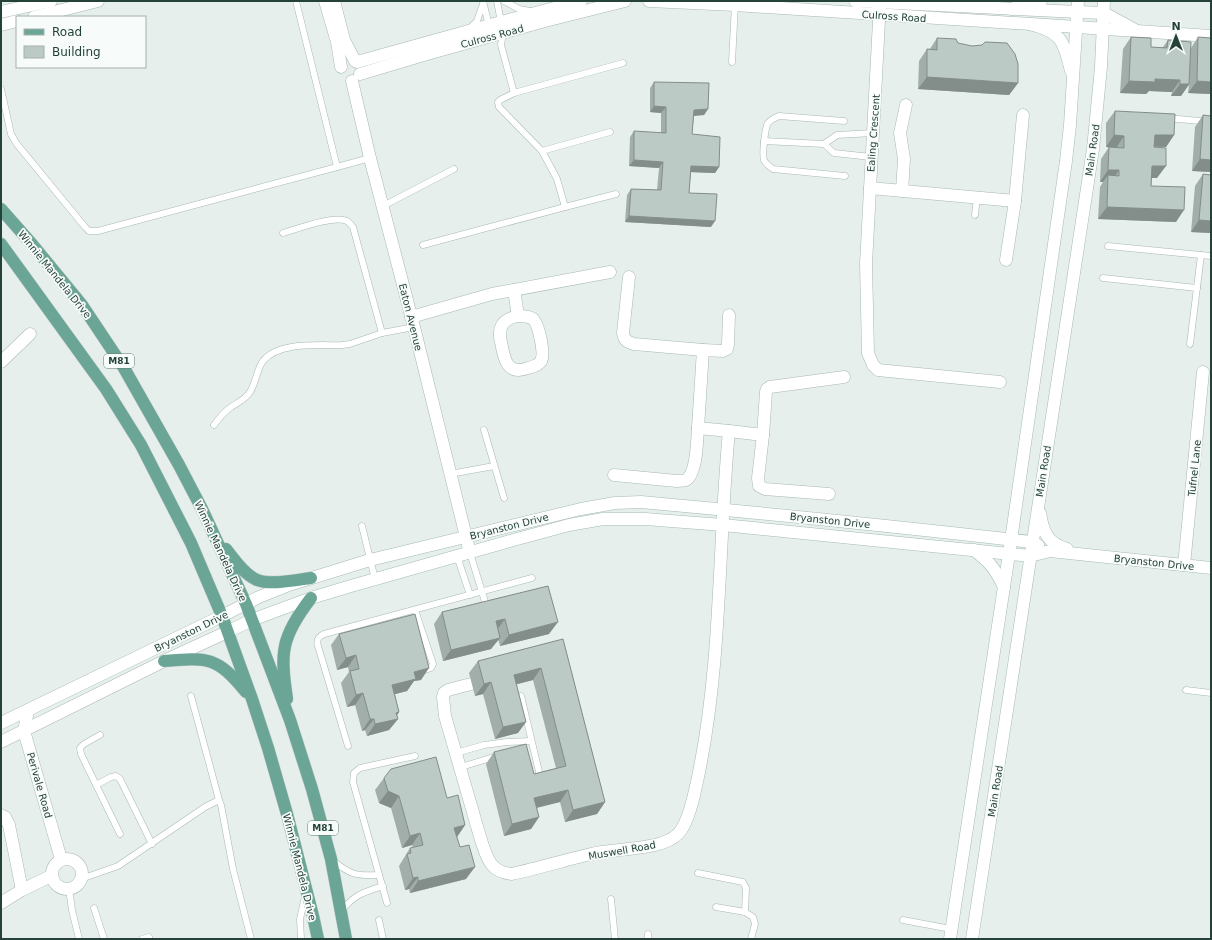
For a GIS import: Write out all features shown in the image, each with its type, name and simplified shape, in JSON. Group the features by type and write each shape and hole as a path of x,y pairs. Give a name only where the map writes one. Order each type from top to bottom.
{"main road":[{"name":"Winnie Mandela Drive","path":"1,209 82,305 120,362 179,465 212,531 246,604 290,720 310,782 331,859 346,939"},
{"name":"Winnie Mandela Drive","path":"1,244 106,388 141,445 181,522 222,616 252,699 287,814 318,939"},
{"path":"212,531 231,556 255,579 270,582 311,578"},
{"path":"290,720 283,670 284,644 286,636 292,625 311,598"},
{"path":"164,661 202,659 212,662 220,666 234,677 252,699"}],"street":[{"path":"1,12 51,1"},
{"path":"38,16 98,1"},
{"path":"325,1 337,42 341,76 344,79 356,70 347,61 341,67"},
{"name":"Eaton Avenue","path":"334,1 344,40 356,70 370,158 413,322 470,553"},
{"name":"Culross Road","path":"356,70 465,33 497,33 541,12 581,1"},
{"name":"Culross Road","path":"356,70 427,54 497,33 625,1"},
{"name":"Culross Road","path":"649,1 735,3 880,15 1211,36"},
{"name":"Culross Road","path":"855,1 1012,9 1078,6 1104,7 1138,31"},
{"path":"1012,9 1024,4 1041,1"},
{"name":"Ealing Crescent","path":"880,2 866,264 868,287 867,347 871,360 878,370 1000,382"},
{"path":"950,934 1009,554 1066,161 1078,6"},
{"name":"Main Road","path":"972,939 1093,150 1098,104 1104,7"},
{"path":"1,25 16,21"},
{"path":"1029,24 1046,28 1060,39 1066,52 1073,82"},
{"path":"902,191 904,159 900,133 906,105"},
{"path":"1006,260 1015,201 1023,115"},
{"path":"870,188 1015,201"},
{"path":"413,322 492,294 610,272"},
{"path":"629,277 623,333 626,341 634,344 722,351 727,349 730,315"},
{"path":"514,290 518,316"},
{"path":"518,316 530,317 534,320 538,328 543,352 541,362 538,364 522,370 514,371 510,369 507,363 500,334 502,325 505,321 509,318 518,316"},
{"path":"1,362 30,334"},
{"path":"614,475 677,481 686,480 690,476 693,469 698,428 703,350"},
{"name":"Tufnel Lane","path":"1184,565 1203,372"},
{"path":"829,494 765,489 759,486 758,478 766,392 769,388 775,385 844,377"},
{"path":"698,428 763,435"},
{"name":"Muswell Road","path":"471,684 444,692 443,697 445,716 486,854 493,867 501,872 512,874 593,854 665,842 679,833 688,814 695,791 703,755 712,690 729,431"},
{"name":"Bryanston Drive","path":"1,723 246,604 289,585 370,560 465,536 555,514 615,503 641,502 911,528 1032,542 1050,551 1211,568"},
{"path":"1038,504 1041,523 1047,538 1061,548 1085,555"},
{"name":"Bryanston Drive","path":"1,742 164,661 252,620 311,598 561,527 603,519 645,519 723,525 1030,556 1050,551"},
{"path":"974,550 988,561 1004,587"},
{"name":"Perivale Road","path":"28,711 24,731 61,859"},
{"path":"1,815 5,817 9,824 22,890"},
{"path":"66,858 76,861 81,869 81,879 75,886 69,889 60,888 56,885 51,876 53,866 61,859 66,858"},
{"path":"1,903 22,890 51,876"}],"lane":[{"path":"296,1 337,167"},
{"path":"497,1 497,33"},
{"path":"504,1 519,9 541,12"},
{"path":"483,2 497,33 514,93"},
{"path":"465,33 477,21 483,2"},
{"path":"732,62 735,3"},
{"path":"565,206 557,179 542,151 499,107 498,102 514,93 623,63"},
{"path":"1,88 11,134 16,143 89,230 98,231 370,158"},
{"path":"844,121 779,116 772,119 768,124 764,141 764,160 773,169 845,176"},
{"path":"1164,118 1211,122"},
{"path":"542,151 610,132"},
{"path":"764,141 824,144 837,136 873,132"},
{"path":"824,144 834,153 872,157"},
{"path":"383,206 454,169"},
{"path":"423,245 565,206 616,194"},
{"path":"975,215 976,197"},
{"path":"283,233 331,220 340,219 348,221 353,227 382,333"},
{"path":"1108,246 1211,256"},
{"path":"1190,344 1201,255"},
{"path":"1103,278 1197,288"},
{"path":"214,425 222,415 246,398 250,392 258,369 263,361 276,351 289,347 350,344 413,322"},
{"path":"484,430 504,498"},
{"path":"450,474 494,466"},
{"path":"362,526 375,579"},
{"path":"470,553 487,609"},
{"path":"457,556 470,595"},
{"path":"348,746 318,646 318,638 324,634 532,578"},
{"path":"415,610 433,664 431,668 421,671"},
{"path":"1186,690 1211,693"},
{"path":"191,696 219,800 222,805 233,869 251,939"},
{"path":"521,696 540,776"},
{"path":"100,735 84,744 80,748 81,754 120,834"},
{"path":"515,749 531,741"},
{"path":"456,753 484,745 531,741"},
{"path":"460,767 502,754"},
{"path":"387,903 353,782 354,773 360,768 415,756"},
{"path":"96,785 111,776 116,776 120,779 152,844"},
{"path":"81,879 113,869 195,814 219,800"},
{"path":"331,859 346,871 356,875 379,874"},
{"path":"698,873 744,882 746,888 745,912"},
{"path":"341,912 354,898 365,891 383,886"},
{"path":"69,889 79,939"},
{"path":"301,939 300,919 306,893"},
{"path":"611,899 616,939"},
{"path":"716,907 745,912 753,917 755,924 751,939"},
{"path":"94,908 104,939"},
{"path":"380,920 383,939"},
{"path":"903,920 950,934"},
{"path":"142,939 149,937"}],"building":[{"path":"1131,37 1151,38 1151,47 1167,48 1168,40 1191,42 1189,84 1180,84 1180,80 1155,79 1155,82 1129,81"},
{"path":"1198,37 1211,38 1211,82 1197,81"},
{"path":"937,38 956,39 958,43 972,46 982,45 985,42 1007,43 1015,54 1018,64 1018,83 927,77 927,49 937,50"},
{"path":"654,82 709,83 708,109 694,110 692,134 720,137 719,167 691,166 689,193 717,194 715,221 629,216 631,189 661,190 663,162 634,160 634,131 666,133 666,107 654,106"},
{"path":"1115,111 1175,114 1174,135 1155,135 1154,147 1166,148 1166,166 1152,166 1151,186 1185,187 1184,210 1107,207 1108,175 1119,176 1119,170 1108,170 1109,147 1124,148 1124,136 1114,135"},
{"path":"1203,115 1211,116 1211,160 1200,159"},
{"path":"1203,174 1211,175 1211,221 1199,220"},
{"path":"548,586 558,622 509,635 505,619 496,621 500,638 451,650 442,612"},
{"path":"415,614 429,668 414,672 416,679 392,685 399,712 396,713 398,719 375,724 374,719 370,719 363,693 356,695 350,671 359,669 356,655 346,658 339,634"},
{"path":"563,639 605,802 573,810 568,790 534,798 539,817 512,824 494,752 526,744 534,774 566,766 541,668 514,675 526,722 503,727 491,682 484,684 478,661"},
{"path":"436,757 447,798 458,795 465,825 454,828 460,847 469,845 475,867 418,881 418,877 413,878 407,854 411,853 410,848 423,845 420,833 410,836 399,796 388,791 384,778 391,769"}]}
